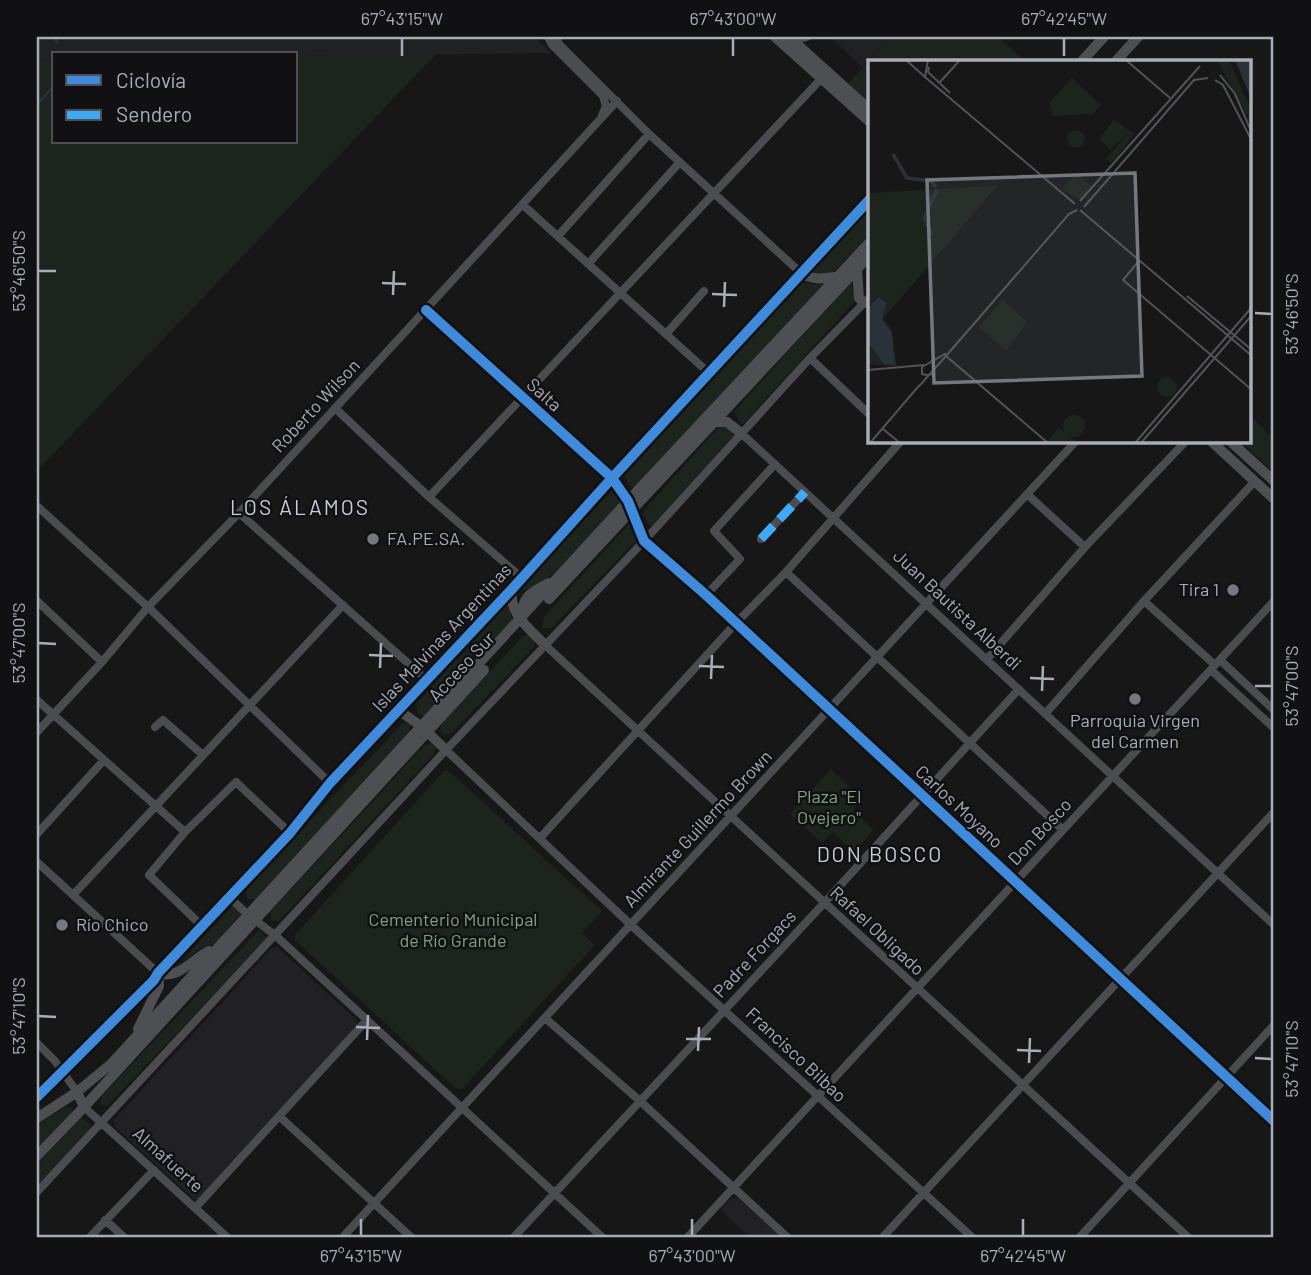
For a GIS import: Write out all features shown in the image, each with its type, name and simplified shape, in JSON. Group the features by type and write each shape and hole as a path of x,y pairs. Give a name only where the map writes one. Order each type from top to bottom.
{"main road":[{"path":"775,37 868,120"},
{"path":"799,37 812,58 868,108"},
{"path":"1083,60 1104,37"},
{"path":"1117,60 1138,37"},
{"name":"Acceso Sur","path":"37,1156 84,1107 250,917 868,244"},
{"name":"Acceso Sur","path":"524,621 558,578 713,422 868,257"},
{"path":"857,270 859,298 868,303"},
{"path":"801,273 817,279 835,277"},
{"path":"713,422 726,422 741,433"},
{"path":"1213,443 1274,499"},
{"path":"1232,443 1274,481"},
{"path":"513,588 511,603 545,645"},
{"path":"398,710 446,750"},
{"name":"Acceso Sur","path":"37,1118 77,1092 112,1063 218,947 250,917"},
{"path":"135,1038 159,986 158,973 165,975 178,972 202,954 218,947"},
{"path":"77,1092 84,1107"}],"street":[{"path":"548,37 552,45 603,96 606,106 598,123"},
{"path":"556,37 559,44 649,134 801,273"},
{"path":"429,497 523,400 821,79"},
{"name":"Roberto Wilson","path":"37,732 102,662 148,607 239,513 618,101"},
{"path":"558,236 649,134"},
{"path":"588,264 680,162"},
{"name":"Islas Malvinas Argentinas","path":"37,1097 154,980 289,833 330,783 868,201"},
{"path":"523,205 709,373"},
{"path":"666,334 704,291"},
{"path":"37,1192 446,750 644,541 810,358 868,303"},
{"name":"Salta","path":"426,310 612,478 629,506"},
{"path":"810,358 868,413"},
{"path":"335,408 429,497 522,578"},
{"name":"Juan Bautista Alberdi","path":"741,433 1274,925"},
{"path":"540,838 786,572 898,443"},
{"name":"Almirante Guillermo Brown","path":"342,1238 1074,443"},
{"path":"987,659 1085,547 1184,443"},
{"path":"706,595 740,559 714,531 775,464"},
{"path":"1046,713 1144,601 1255,481"},
{"path":"761,539 805,492"},
{"path":"1028,495 1085,547"},
{"path":"37,506 148,607 330,783"},
{"name":"Carlos Moyano","path":"629,506 644,541 706,595 1274,1121"},
{"path":"239,513 427,680"},
{"path":"786,572 1063,830"},
{"path":"37,601 102,662"},
{"path":"1144,601 1216,665 1274,710"},
{"name":"Don Bosco","path":"687,1238 1274,601"},
{"path":"73,895 343,605"},
{"name":"Rafael Obligado","path":"545,645 1189,1238"},
{"path":"1216,665 1274,728"},
{"name":"Padre Forgacs","path":"513,1238 825,902 1018,689"},
{"path":"37,700 185,832"},
{"path":"155,727 163,720 203,755"},
{"name":"Francisco Bilbao","path":"446,750 631,925 973,1238"},
{"path":"37,834 103,761"},
{"path":"202,926 149,874 185,832 236,782 289,833"},
{"path":"883,1238 1274,812"},
{"path":"37,862 158,973"},
{"path":"229,897 276,936 603,1238"},
{"path":"545,1018 640,1101 788,1238"},
{"path":"196,1207 366,1021"},
{"path":"1079,1238 1274,1025"},
{"path":"37,1043 63,1071 77,1092"},
{"name":"Almafuerte","path":"84,1107 229,1238"},
{"path":"279,1116 412,1238"},
{"path":"89,1238 154,1170"},
{"path":"105,1220 125,1238"}],"shaded area":[{"path":"37,37 535,37 551,53 298,56 298,52 52,52 52,60 37,61"},
{"path":"830,37 891,37 862,67"},
{"path":"277,947 356,1019 357,1025 199,1199 194,1199 116,1128 113,1121 272,948"},
{"path":"731,1198 739,1199 782,1238 751,1238 720,1210"}],"green space":[{"path":"891,37 998,37 1024,60 870,60"},
{"path":"437,53 37,471 37,61 52,60 52,144 298,144 298,56"},
{"path":"868,62 868,102 848,84"},
{"path":"868,208 868,237 832,274 809,274"},
{"path":"851,281 855,301 742,425 734,412"},
{"path":"800,283 824,284 633,491 624,476"},
{"path":"1252,418 1274,439 1274,473 1242,443 1252,443"},
{"path":"720,426 730,429 734,435 651,527 643,515 645,509"},
{"path":"614,488 623,502 588,540 544,581 518,591"},
{"path":"630,523 639,538 551,628 542,628 544,617"},
{"path":"508,603 513,623 425,717 418,713 416,704"},
{"path":"528,635 535,643 534,647 452,733 442,734 442,723 523,636"},
{"path":"403,723 410,724 409,735 257,899 248,899 245,893 247,887"},
{"path":"430,743 436,747 434,754 279,921 271,920 270,912 424,746"},
{"name":"Plaza \"El Ovejero\"","path":"831,769 863,799 853,810 874,830 854,852 833,832 822,843 790,814"},
{"name":"Cementerio Municipal de Río Grande","path":"444,771 449,771 602,911 582,933 595,945 462,1089 455,1088 295,940 295,935"},
{"path":"232,906 241,913 216,943 201,948 180,963"},
{"path":"259,930 267,939 106,1107 101,1104 102,1096"},
{"path":"66,1107 71,1107 73,1111 37,1150 37,1125"},
{"path":"81,1117 91,1125 89,1130 37,1186 37,1165"}],"waterway":[{"path":"55,37 57,43"},
{"path":"37,104 52,88"}],"marked path":[{"path":"761,539 805,492"}],"cycle path":[{"path":"37,1097 154,980 290,833 330,783 868,201"},
{"path":"426,310 612,478 628,501 644,541 706,595 1274,1121"}],"place":[{"name":"FA.PE.SA.","path":"373,539"},
{"name":"Tira 1","path":"1233,590"},
{"name":"Parroquia Virgen del Carmen","path":"1135,699"},
{"name":"Río Chico","path":"62,925"}],"district":[{"name":"LOS ÁLAMOS","path":"300,508"},
{"name":"DON BOSCO","path":"880,855"}]}
